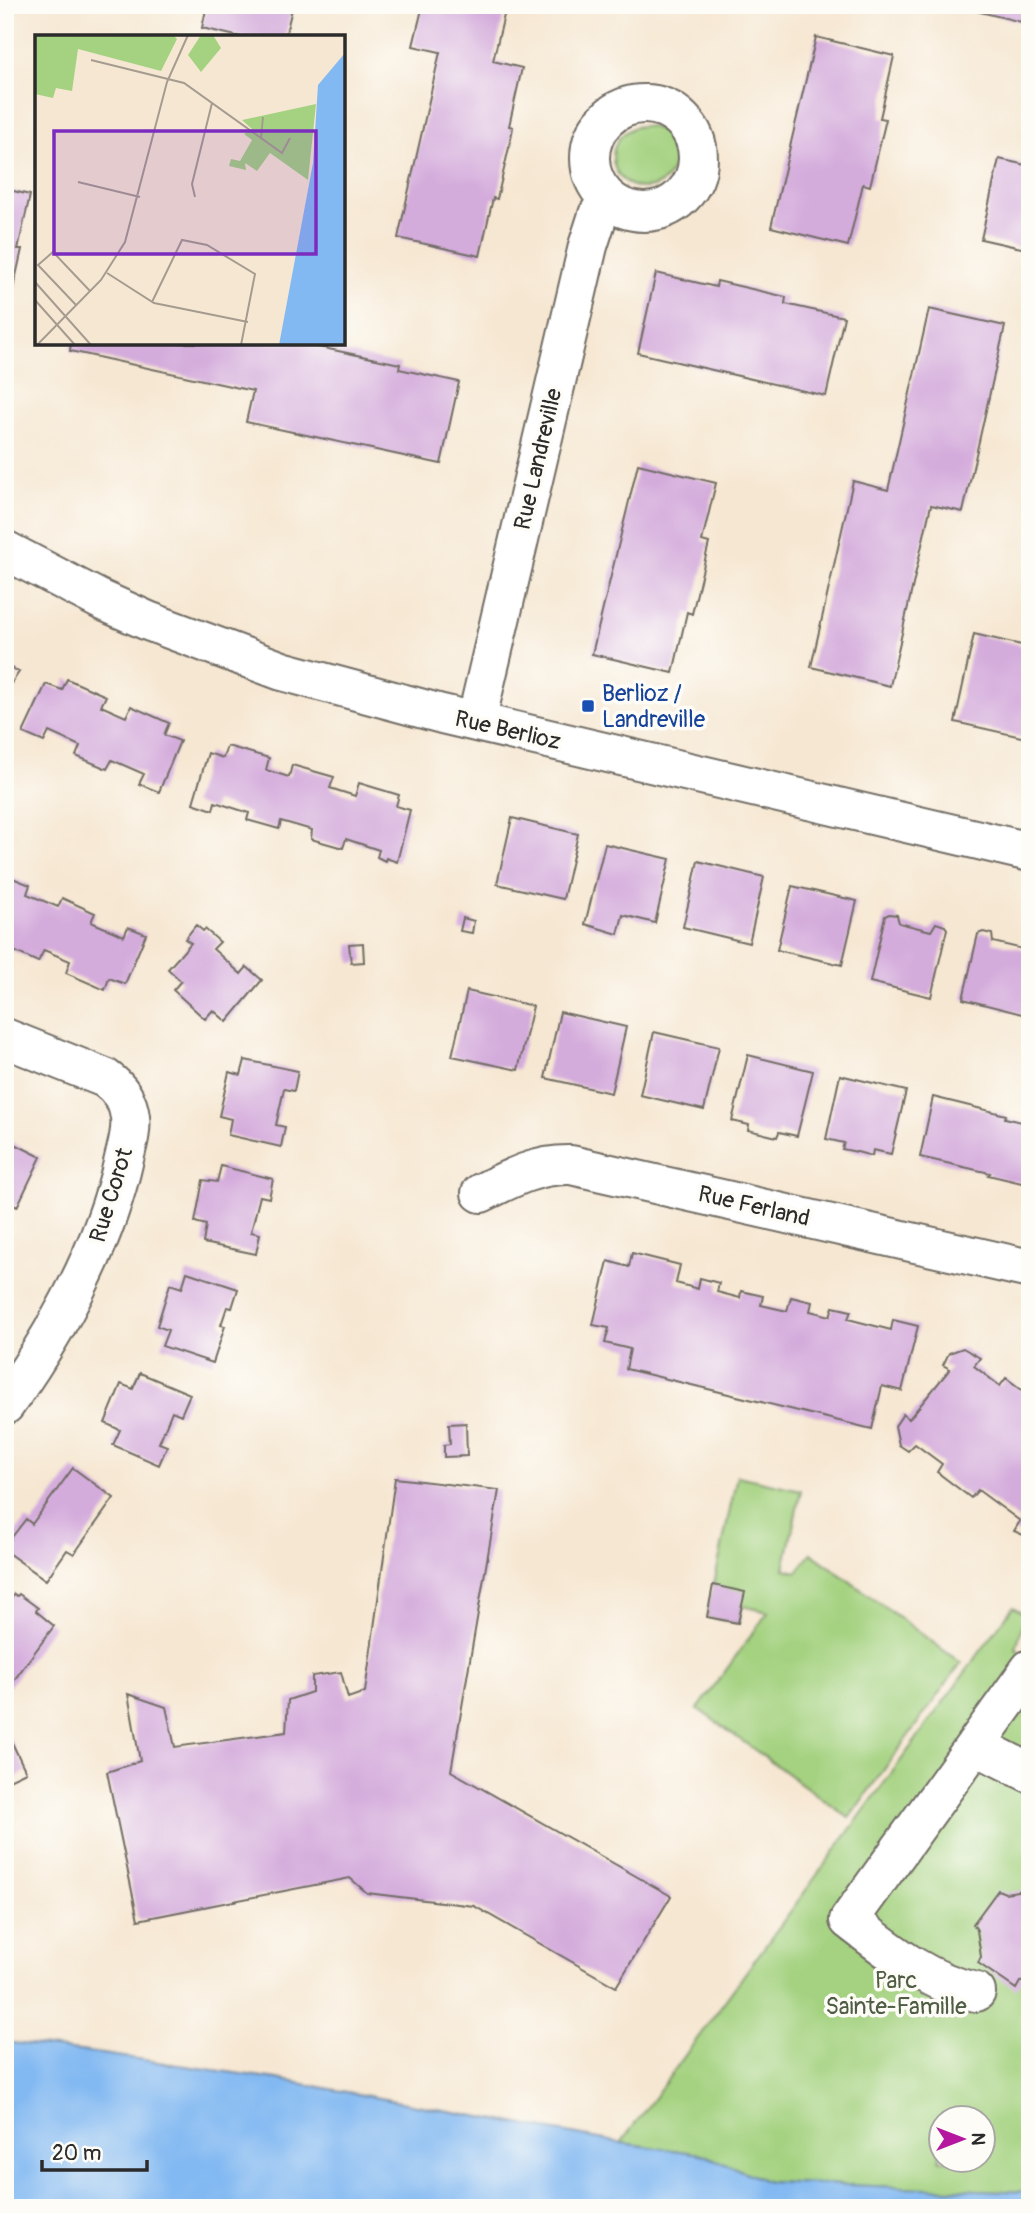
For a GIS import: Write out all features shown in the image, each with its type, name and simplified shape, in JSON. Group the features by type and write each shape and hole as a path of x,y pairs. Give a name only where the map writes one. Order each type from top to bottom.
{"street":[{"name":"Rue Landreville","path":"476,722 588,246 598,215 609,200"},
{"name":"Rue Berlioz","path":"5,550 148,621 241,657 331,685 476,722 1030,852"},
{"name":"Rue Corot","path":"5,1038 113,1083 124,1098 131,1126 120,1177 91,1256 56,1325 5,1405"},
{"name":"Rue Ferland","path":"481,1193 529,1170 542,1166 571,1165 1030,1269"},
{"path":"976,1992 942,1982 915,1968 849,1920 1030,1669"},
{"path":"975,1745 1030,1773"}],"green space":[{"path":"638,126 650,126 666,135 673,145 673,169 666,179 650,188 638,188 627,183 618,174 613,163 613,151 618,140 627,131"},
{"path":"737,1476 801,1490 784,1569 797,1572 811,1553 961,1663 849,1818 698,1709 768,1612 742,1606 738,1623 707,1617"},
{"name":"Parc Sainte-Famille","path":"1013,1607 1025,1614 1016,1649 1030,1659 1030,2192 768,2182 702,2154 621,2143"}],"water":[{"path":"5,2042 277,2079 621,2143 702,2154 768,2182 1030,2192 1030,2208 5,2208"}],"building":[{"path":"207,5 293,5 286,35 232,35 202,28"},
{"path":"423,5 512,5 512,8 506,7 493,61 522,68 509,126 513,127 511,139 497,199 493,198 480,256 398,238 440,52 413,46"},
{"path":"1030,5 1030,24 955,6"},
{"path":"816,37 894,56 880,118 886,119 870,186 863,184 848,246 771,227"},
{"path":"999,159 1030,166 1030,250 981,239"},
{"path":"5,189 30,195 18,249 22,249 6,321"},
{"path":"656,273 716,287 717,281 786,297 785,304 844,317 826,396 638,353"},
{"path":"929,309 1005,326 963,512 931,505 890,686 811,667 853,481 888,490"},
{"path":"71,345 310,345 400,364 399,369 459,382 441,464 246,422 253,391 70,351"},
{"path":"638,464 716,483 702,541 709,543 692,614 687,612 673,673 592,654"},
{"path":"974,634 1030,647 1030,739 955,722"},
{"path":"5,664 19,672 5,693"},
{"path":"67,679 106,696 101,706 126,717 131,706 169,723 164,735 180,741 159,792 139,784 144,774 112,760 107,769 76,756 80,746 49,732 44,742 23,733 46,684 62,690"},
{"path":"227,746 269,758 266,770 289,777 292,765 334,777 330,788 355,796 359,783 399,795 396,806 410,810 397,862 386,858 385,861 377,857 379,850 346,839 343,848 311,839 312,830 281,821 279,829 247,820 249,813 215,802 213,810 193,803 208,753 223,758"},
{"path":"512,818 578,834 563,899 497,884"},
{"path":"605,844 670,859 655,923 623,915 618,934 585,924"},
{"path":"698,861 764,877 749,943 683,927"},
{"path":"5,875 30,885 27,894 58,907 62,898 95,913 91,922 124,936 128,927 146,934 125,984 109,978 105,990 66,973 70,961 44,950 38,962 5,947"},
{"path":"792,886 857,901 842,965 777,950"},
{"path":"897,915 899,923 931,931 936,923 947,929 931,997 870,982 885,916"},
{"path":"463,918 474,921 472,933 460,931"},
{"path":"196,925 220,942 213,949 241,974 247,967 262,980 227,1022 213,1010 205,1019 173,990 181,981 168,969 191,943 185,939"},
{"path":"978,934 992,934 993,942 1027,950 1030,947 1030,996 1026,1015 963,999"},
{"path":"363,943 364,962 351,963 349,944"},
{"path":"467,991 533,1006 518,1070 452,1056"},
{"path":"560,1012 626,1027 611,1093 545,1078"},
{"path":"654,1032 719,1047 704,1110 640,1095"},
{"path":"748,1055 813,1071 797,1136 779,1132 777,1137 748,1130 749,1125 732,1121"},
{"path":"245,1060 298,1071 294,1091 284,1089 276,1125 285,1127 281,1147 228,1135 231,1119 219,1116 229,1072 241,1075"},
{"path":"840,1075 906,1091 891,1154 873,1150 872,1156 842,1149 844,1143 826,1139"},
{"path":"933,1097 1006,1115 1005,1118 1030,1124 1030,1185 920,1157"},
{"path":"5,1139 41,1157 17,1207 5,1201"},
{"path":"221,1166 273,1179 269,1198 260,1196 251,1232 260,1234 256,1254 203,1243 206,1225 195,1222 203,1180 217,1182"},
{"path":"632,1253 680,1265 676,1283 698,1289 700,1278 719,1283 717,1292 740,1298 741,1291 763,1296 761,1305 787,1311 791,1297 812,1302 810,1311 830,1316 833,1307 851,1311 848,1319 891,1330 893,1320 918,1326 902,1391 882,1386 872,1429 626,1369 630,1349 605,1343 609,1328 593,1325 608,1261 629,1267"},
{"path":"187,1272 238,1289 232,1308 227,1307 221,1325 225,1326 213,1363 162,1346 168,1330 157,1326 170,1284 182,1288"},
{"path":"963,1348 980,1358 974,1366 1000,1386 1006,1378 1030,1396 1030,1538 1014,1531 1020,1521 978,1490 971,1498 937,1472 942,1464 915,1444 908,1451 899,1445 895,1426 903,1414 909,1419 950,1369 943,1365 949,1353"},
{"path":"140,1373 190,1394 181,1415 172,1411 159,1443 167,1446 159,1465 113,1445 120,1430 105,1423 121,1384 133,1389"},
{"path":"466,1423 467,1456 444,1457 444,1445 450,1444 449,1424"},
{"path":"73,1468 114,1498 74,1554 67,1550 46,1580 5,1551 5,1546 26,1519 32,1524"},
{"path":"395,1478 499,1490 451,1771 671,1896 616,1987 474,1906 367,1893 350,1878 138,1920 107,1772 140,1761 128,1694 166,1707 175,1747 286,1732 288,1700 312,1692 312,1676 341,1672 348,1698 365,1692"},
{"path":"713,1585 745,1592 738,1623 707,1617"},
{"path":"14,1594 19,1594 38,1608 36,1611 54,1626 9,1687 5,1684 5,1597 10,1600"},
{"path":"5,1728 26,1772 5,1782"},
{"path":"1030,1889 1030,1981 1020,1982 1016,1989 978,1963 981,1957 977,1930 973,1924 998,1890 1005,1893"}],"place":[{"name":"Berlioz / Landreville","path":"588,706"}]}
